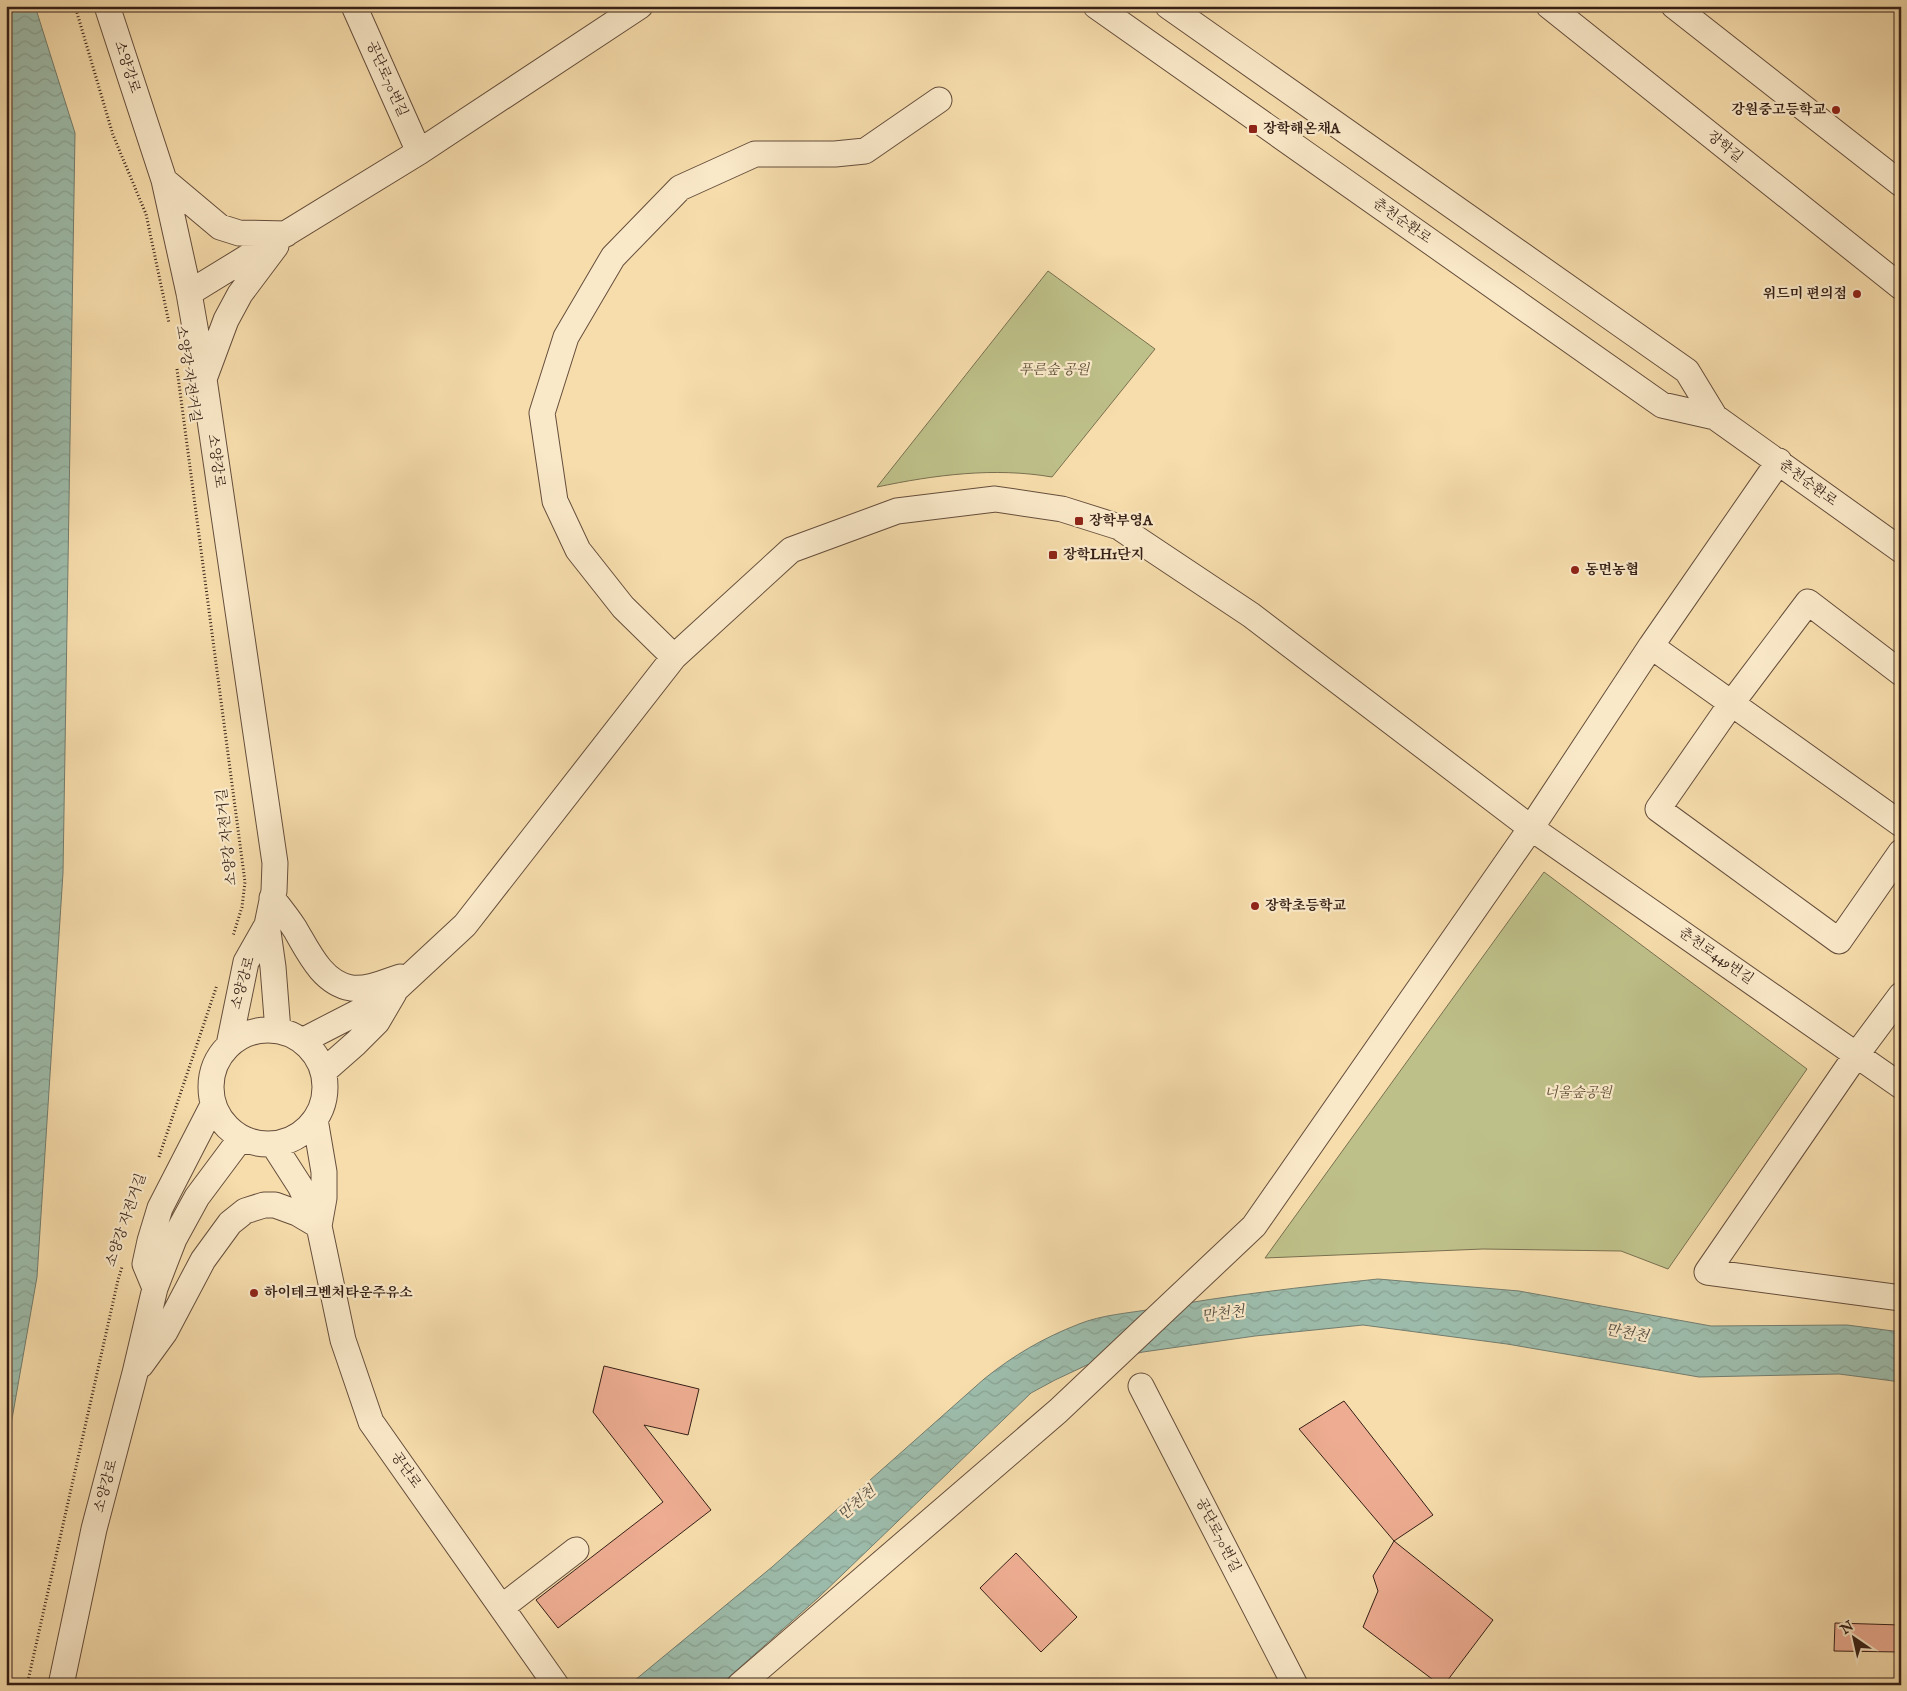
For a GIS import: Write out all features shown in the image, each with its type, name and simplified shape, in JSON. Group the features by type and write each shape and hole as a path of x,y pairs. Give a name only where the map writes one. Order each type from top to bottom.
{"street":[{"name":"소양강로","path":"107,6 164,180 189,292 204,379 275,863 272,898 267,925 273,967 278,1031"},
{"name":"공단로70번길","path":"354,6 419,152"},
{"path":"189,292 419,152 640,6"},
{"name":"춘천순환로","path":"1096,6 1662,405 1716,417 1901,550"},
{"name":"춘천순환로","path":"1168,6 1687,371 1716,417"},
{"name":"장학길","path":"1549,6 1901,287"},
{"path":"1674,6 1901,184"},
{"path":"674,657 622,607 578,550 555,501 542,413 566,337 614,257 680,188 755,154 835,154 865,151 939,100"},
{"path":"164,180 220,227 239,233 286,234"},
{"path":"204,379 231,311 246,287 286,234"},
{"path":"740,1685 1058,1411 1254,1226 1531,828 1651,646 1779,461"},
{"name":"춘천로449번길","path":"395,990 465,924 674,657 792,550 897,511 995,499 1062,510 1118,527 1250,615 1531,828 1901,1086"},
{"path":"1901,673 1808,602 1731,704 1658,809 1839,941 1901,852"},
{"path":"1651,646 1901,824"},
{"path":"272,898 316,964 340,984 351,988 374,986 414,972"},
{"name":"소양강로","path":"229,1045 246,962 267,925"},
{"path":"302,1041 372,1005 395,990"},
{"path":"323,1072 377,1022 395,990"},
{"path":"1901,995 1857,1054 1706,1272 1901,1298"},
{"path":"264,1030 278,1031 302,1041 319,1060 325,1084 321,1109 307,1129 297,1136 273,1144 260,1144 241,1138 226,1127 213,1105 211,1079 217,1061 229,1045 240,1037 264,1030"},
{"path":"155,1288 145,1264 160,1208 213,1105"},
{"name":"공단로","path":"315,1119 324,1172 324,1198 319,1226"},
{"name":"소양강로","path":"61,1685 94,1529 135,1374 155,1288 174,1239 197,1197 241,1138"},
{"name":"공단로","path":"273,1144 300,1186 319,1226 343,1340 372,1422 556,1685"},
{"path":"135,1374 165,1332 203,1260 230,1223 245,1210 264,1205 275,1205 297,1213 319,1226"},
{"name":"공단로70번길","path":"1141,1386 1295,1685"},
{"path":"502,1607 576,1550"}],"path":[{"name":"소양강 자전거길","path":"75,6 113,134 146,214 170,327"},
{"name":"소양강 자전거길","path":"177,365 245,882 242,907 231,943"},
{"name":"소양강 자전거길","path":"156,1166 219,978"},
{"name":"소양강 자전거길","path":"27,1685 118,1280 124,1261"}],"green space":[{"name":"푸른숲 공원","path":"1048,271 1155,349 1052,477 1008,473 964,474 920,479 877,487"},
{"name":"너울숲공원","path":"1544,872 1807,1069 1668,1269 1621,1251 1483,1249 1265,1258"}],"water":[{"path":"6,6 35,6 75,133 63,873 37,1277 6,1453"},
{"name":"만천천","path":"1378,1279 1519,1291 1711,1326 1847,1325 1901,1332 1901,1382 1839,1374 1699,1377 1507,1344 1363,1325 1255,1336 1143,1352 1087,1365 1031,1393 818,1598 720,1685 629,1685 772,1567 984,1379 1006,1362 1041,1341 1079,1324 1106,1316 1237,1295"}],"building":[{"path":"604,1366 699,1389 688,1435 644,1425 711,1510 558,1628 536,1600 663,1502 593,1412"},
{"path":"1344,1401 1433,1515 1394,1541 1299,1429"},
{"path":"1394,1541 1493,1620 1444,1685 1440,1685 1363,1627 1378,1591 1373,1576"},
{"path":"1016,1553 1077,1617 1041,1652 980,1588"},
{"path":"1835,1623 1901,1625 1901,1652 1834,1651"}],"place":[{"name":"강원중고등학교","path":"1836,110"},
{"name":"장학해온채A","path":"1253,129"},
{"name":"위드미 편의점","path":"1857,294"},
{"name":"장학부영A","path":"1079,521"},
{"name":"장학LH1단지","path":"1053,555"},
{"name":"동면농협","path":"1575,570"},
{"name":"장학초등학교","path":"1255,906"},
{"name":"하이테크벤처타운주유소","path":"254,1293"}]}
